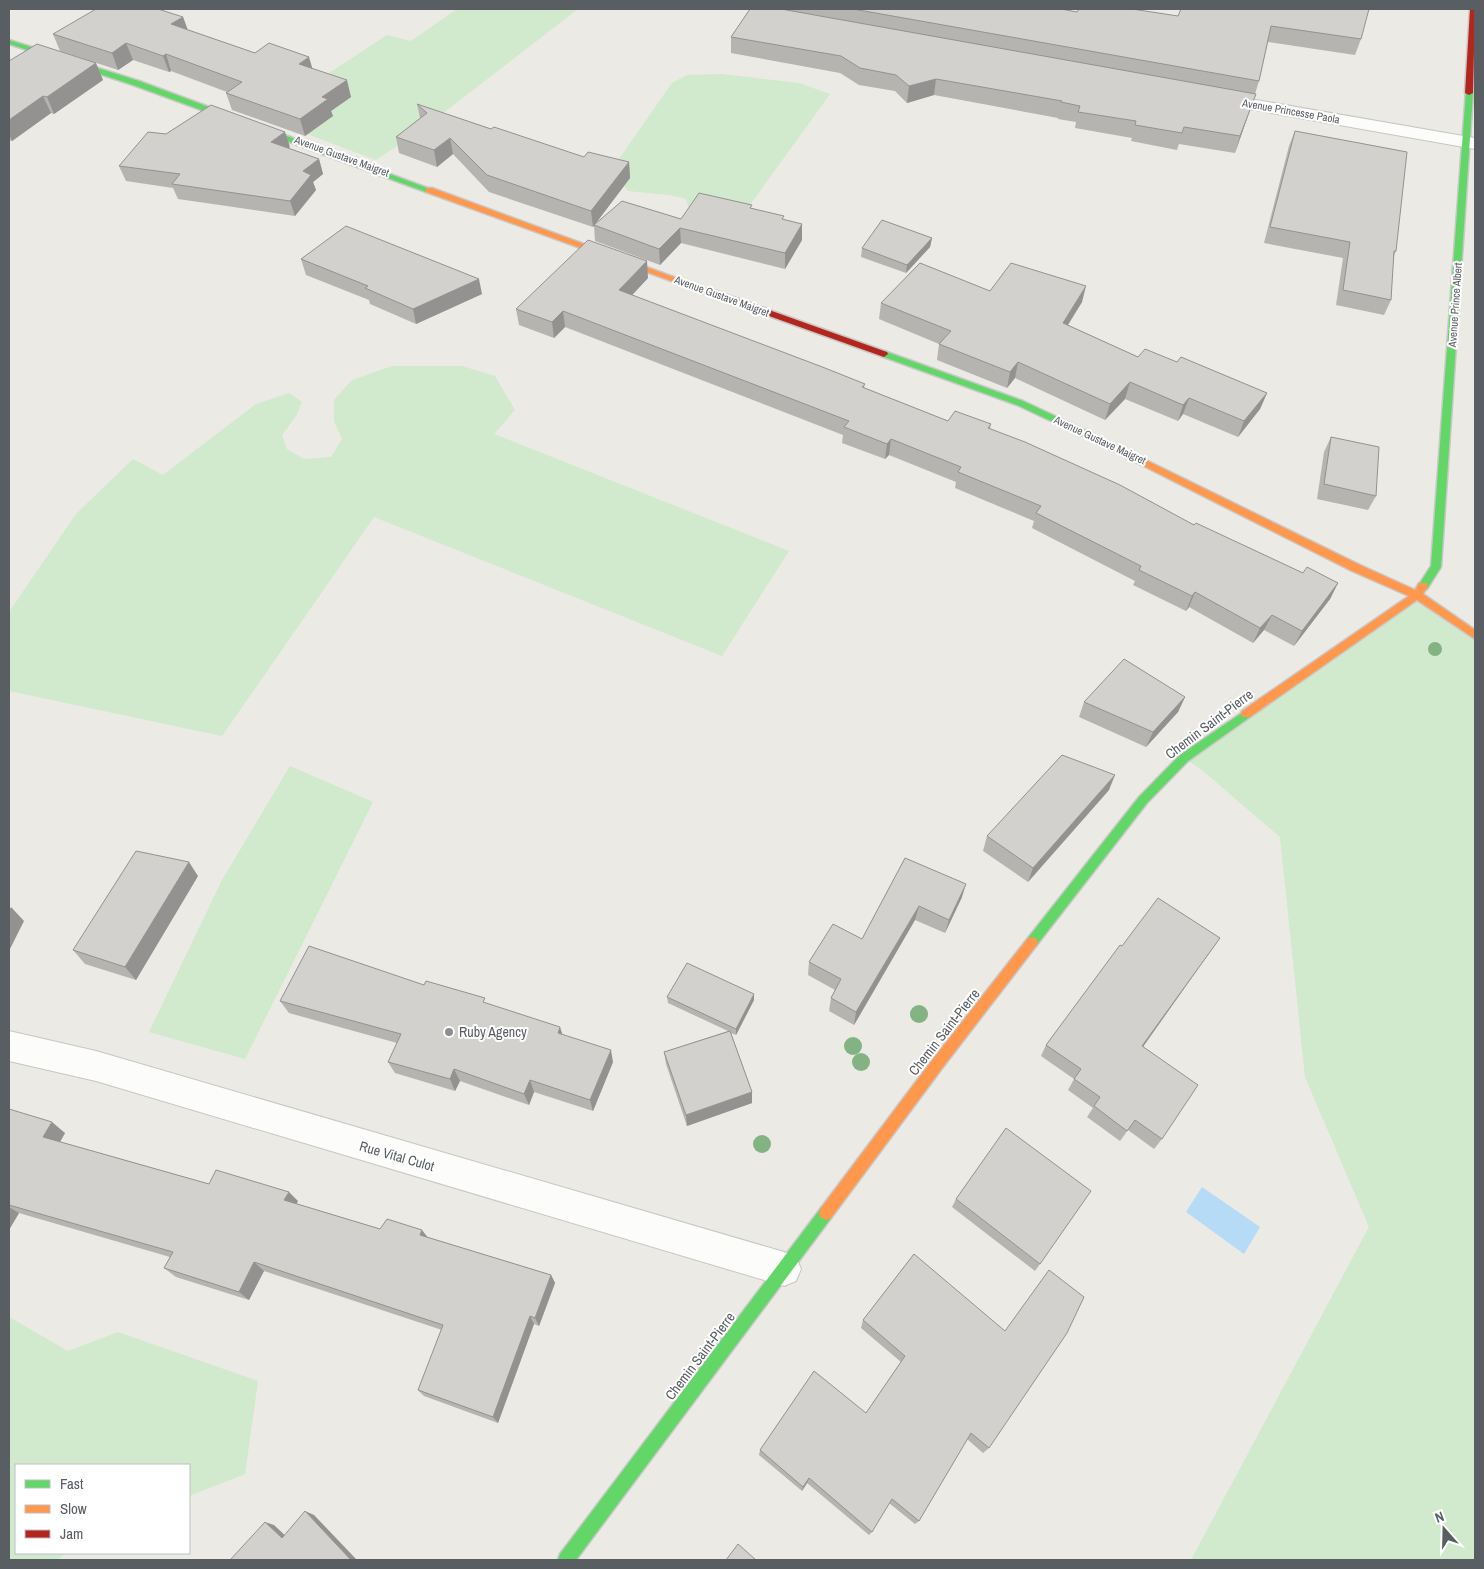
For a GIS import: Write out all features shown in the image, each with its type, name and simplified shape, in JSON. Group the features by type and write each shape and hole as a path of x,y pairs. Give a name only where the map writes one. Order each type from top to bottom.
{"street":[{"name":"Avenue Prince Albert","path":"1416,595 1436,567 1471,144 1473,9"},
{"name":"Avenue Gustave Maigret","path":"9,42 146,86 781,318 943,374 1020,403 1113,446 1356,568 1416,595 1475,635"},
{"name":"Avenue Princesse Paola","path":"1202,95 1471,144"},
{"name":"Chemin Saint-Pierre","path":"566,1560 938,1064 1143,800 1184,758 1416,595"},
{"name":"Rue Vital Culot","path":"9,1046 96,1066 784,1269"}],"green space":[{"path":"457,9 578,9 421,130 376,160 262,117 387,35 411,41"},
{"path":"722,74 799,83 830,94 739,220 690,212 686,199 670,195 628,191 612,169 672,83 687,75"},
{"path":"392,366 462,366 495,376 515,410 494,434 789,551 722,656 374,517 222,736 9,691 9,612 76,514 133,459 163,475 256,404 289,393 302,402 296,416 282,435 287,449 304,459 331,457 342,439 334,421 334,400 352,380"},
{"path":"1417,595 1475,635 1475,1560 1191,1560 1369,1227 1305,1077 1280,837 1202,770 1184,758"},
{"path":"290,766 373,802 245,1059 149,1032 222,880"},
{"path":"9,1317 68,1351 118,1332 258,1381 245,1474 190,1496 190,1464 15,1464 15,1554 64,1554 58,1560 9,1560"}],"water":[{"path":"1202,1187 1260,1227 1244,1254 1186,1212"}],"building":[{"path":"96,9 158,9 183,17 171,24 255,53 269,43 309,57 299,64 347,80 322,97 328,99 300,119 226,93 242,82 166,54 163,56 126,43 112,53 53,34"},
{"path":"750,9 781,9 1256,94 1240,136 1184,127 1182,133 1135,125 1136,121 1078,112 1080,106 1062,101 936,79 909,86 896,75 860,68 841,56 731,37"},
{"path":"853,9 1061,9 1077,12 1079,9 1132,9 1178,16 1181,9 1369,9 1361,39 1271,26 1259,81"},
{"path":"37,44 96,63 47,97 43,96 9,120 9,61"},
{"path":"417,104 584,157 588,152 629,162 591,211 487,175 450,138 434,150 396,137 427,113"},
{"path":"211,105 285,132 271,142 319,159 303,171 311,175 290,201 172,184 180,174 119,166 148,132 166,134"},
{"path":"1295,131 1407,152 1396,251 1394,251 1391,300 1343,290 1350,242 1270,227"},
{"path":"699,193 752,205 750,208 784,216 782,219 802,224 785,253 680,228 659,249 594,225 622,201 681,219"},
{"path":"882,220 932,238 907,265 862,248"},
{"path":"346,226 479,279 413,309 365,288 368,286 301,259"},
{"path":"588,240 647,261 619,290 825,368 865,384 862,387 948,421 955,411 991,424 988,428 1025,442 1120,485 1194,525 1196,523 1303,573 1307,567 1338,583 1302,631 1272,615 1260,628 1195,592 1192,596 1139,570 1141,566 1036,513 1041,506 958,472 961,467 891,439 887,444 844,427 849,421 563,311 552,322 516,309"},
{"path":"920,263 990,291 1011,263 1086,286 1063,323 1138,357 1145,349 1177,362 1181,357 1267,393 1244,421 1189,398 1183,405 1130,382 1110,404 1018,362 1010,372 939,344 951,331 881,303"},
{"path":"1331,437 1379,447 1376,496 1324,484"},
{"path":"1124,659 1185,697 1153,732 1084,702"},
{"path":"1062,755 1115,775 1033,868 987,836"},
{"path":"136,851 189,862 125,967 73,950"},
{"path":"905,858 966,884 949,920 919,906 856,1012 831,998 841,979 809,962 833,924 862,939"},
{"path":"1158,898 1220,938 1142,1046 1198,1085 1162,1139 1135,1120 1127,1131 1094,1106 1100,1097 1074,1079 1081,1069 1046,1045 1120,945 1122,946"},
{"path":"309,946 424,985 426,981 485,998 483,1002 560,1027 558,1033 611,1050 590,1100 530,1080 524,1094 454,1069 450,1079 388,1062 401,1034 280,1001"},
{"path":"687,963 754,994 736,1029 667,997"},
{"path":"730,1031 752,1092 686,1115 664,1052"},
{"path":"9,1109 52,1122 43,1137 209,1184 216,1170 289,1192 284,1200 380,1229 387,1219 422,1230 420,1235 551,1275 535,1318 530,1316 493,1417 418,1390 443,1325 254,1262 239,1292 164,1268 173,1252 9,1205"},
{"path":"1006,1128 1091,1191 1040,1264 956,1199"},
{"path":"914,1254 1005,1331 1049,1270 1084,1297 1067,1333 989,1448 971,1433 919,1521 892,1499 872,1532 809,1478 803,1487 760,1450 814,1371 866,1413 905,1356 863,1320"},
{"path":"305,1511 351,1560 230,1560 265,1522 282,1538"},
{"path":"738,1544 756,1560 726,1560"}],"traffic: fast":[{"path":"9,42 136,83 429,190"},
{"path":"1423,586 1436,567 1469,93"},
{"path":"884,354 1020,403 1105,443"},
{"path":"1032,942 1143,800 1184,758 1246,714"},
{"path":"566,1560 826,1213"}],"traffic: slow":[{"path":"429,190 713,293"},
{"path":"1105,443 1356,568 1417,595 1475,635"},
{"path":"1246,714 1417,595 1423,586"},
{"path":"826,1213 938,1063 1032,942"}],"traffic: jam":[{"path":"1469,93 1473,9"},
{"path":"713,293 884,354"}],"place":[{"name":"Ruby Agency","path":"449,1032"}]}
